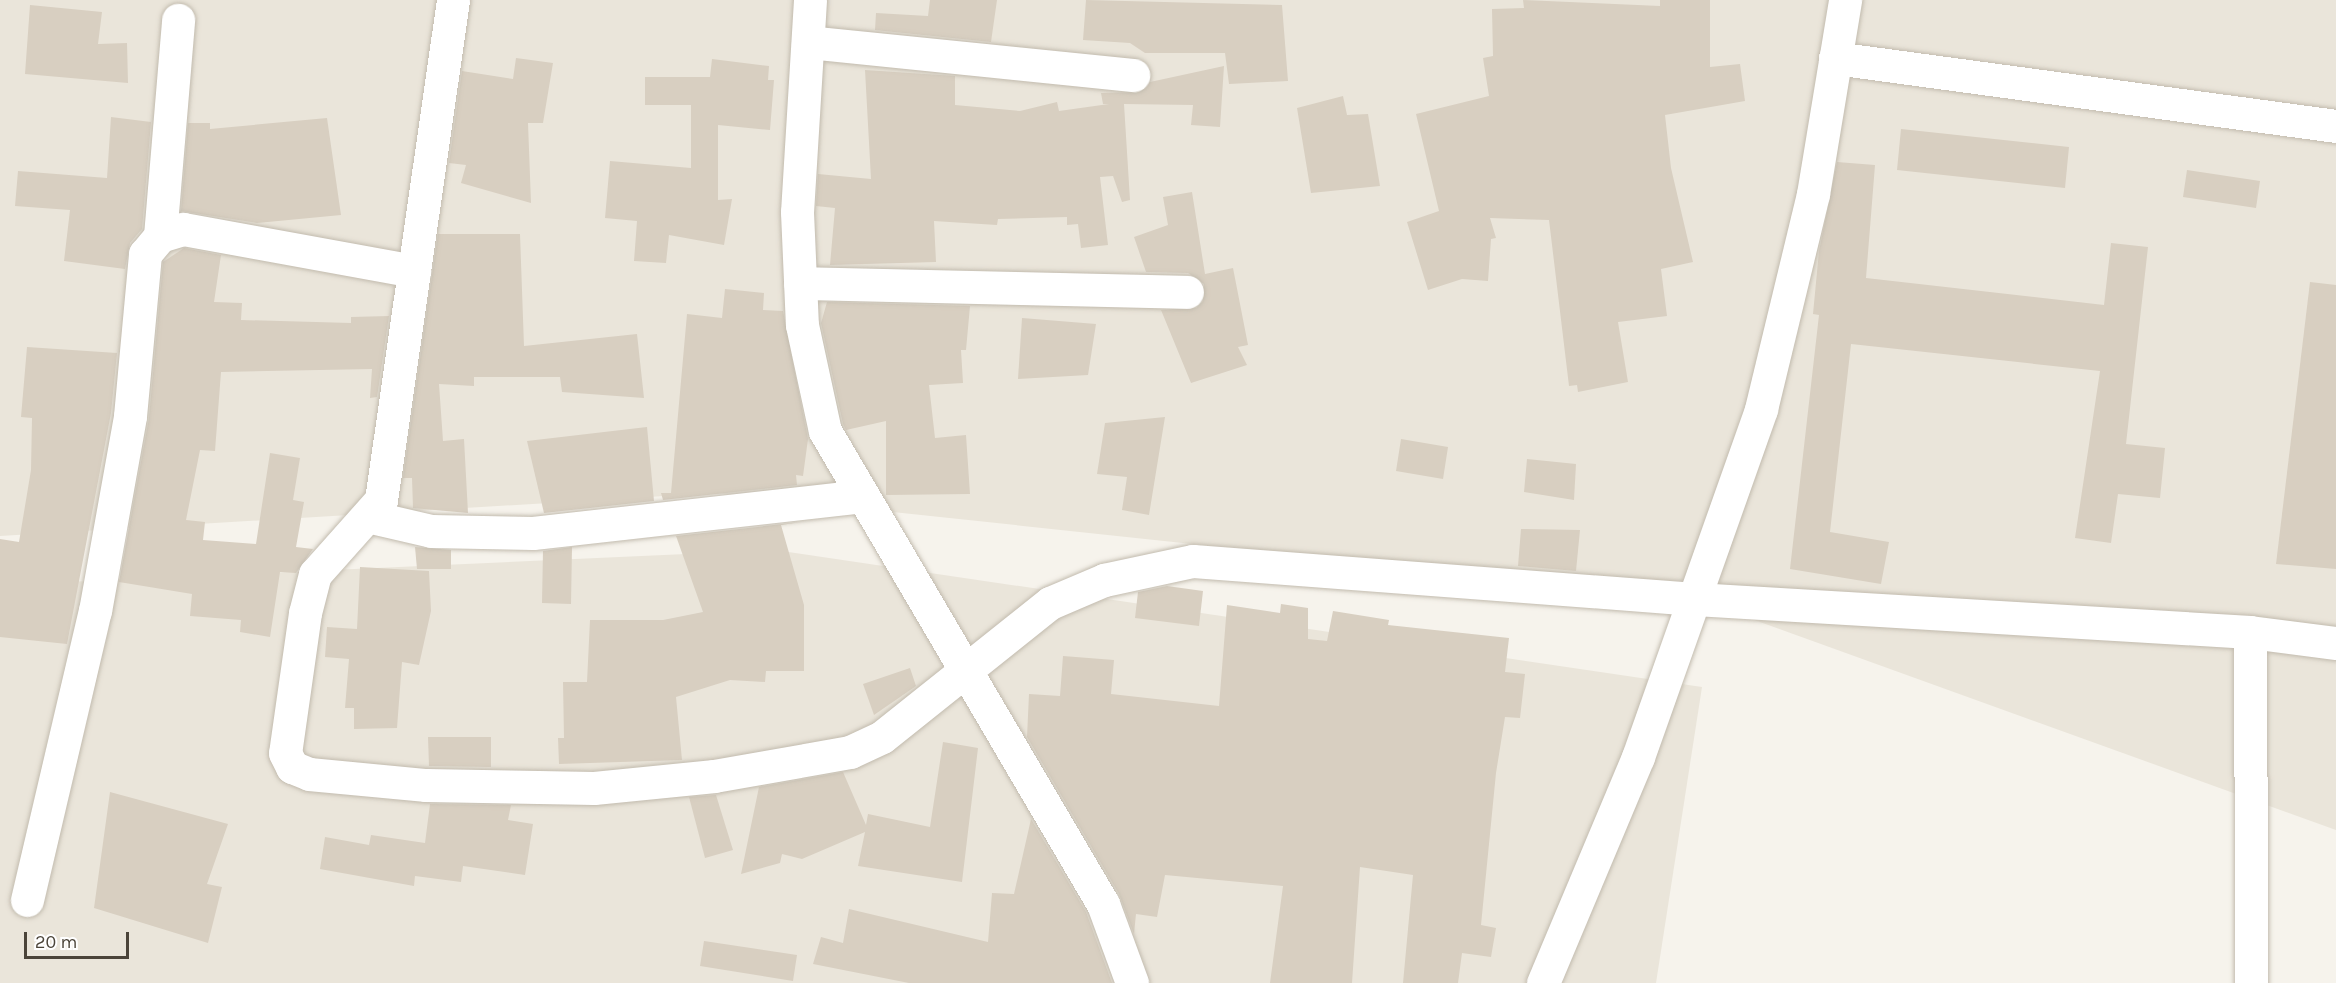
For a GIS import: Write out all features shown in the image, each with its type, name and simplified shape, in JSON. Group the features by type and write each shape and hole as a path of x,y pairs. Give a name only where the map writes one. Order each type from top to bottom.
{"street":[{"path":"453,0 381,500 371,517 315,574 285,753 292,767 309,774 426,785 594,788 748,771 850,752 882,737 967,672 1050,603 1104,580 1193,561 1695,599 2250,632 2336,643"},
{"path":"810,0 798,212 800,283 802,325 825,431 1103,904 1132,983"},
{"path":"1543,983 1638,757 1761,409 1813,194 1845,0"},
{"path":"160,236 178,20"},
{"path":"808,42 1132,75"},
{"path":"1835,58 2336,126"},
{"path":"27,900 97,599 130,416 145,254 160,236 183,229 414,270"},
{"path":"800,283 1187,292"},
{"path":"371,517 431,531 533,533 863,496"},
{"path":"2250,632 2251,983"}],"shaded area":[{"path":"0,0 2336,0 2336,830 1691,597 714,493 0,536"},
{"path":"775,550 1702,687 1656,983 0,983 0,585"}],"building":[{"path":"930,0 997,0 991,42 875,30 876,13 928,16"},
{"path":"1086,0 1282,5 1288,81 1229,84 1225,53 1145,53 1130,43 1083,40"},
{"path":"1523,0 1660,6 1660,0 1710,0 1710,67 1740,64 1745,101 1665,115 1671,168 1693,262 1661,269 1667,316 1618,322 1628,382 1578,392 1577,385 1569,386 1549,220 1490,218 1496,238 1491,239 1488,281 1462,279 1428,290 1407,222 1439,211 1416,114 1489,96 1483,58 1493,56 1492,9 1524,8"},
{"path":"30,5 102,12 98,44 127,43 128,83 25,74"},
{"path":"516,58 553,63 543,123 528,123 531,203 461,183 466,165 449,163 462,71 513,79"},
{"path":"712,59 769,66 768,80 774,80 770,130 718,125 718,200 732,199 724,245 669,235 666,263 634,261 637,221 605,218 610,161 691,168 691,105 645,105 645,77 710,77"},
{"path":"1224,66 1220,127 1191,125 1193,105 1124,104 1130,200 1122,202 1113,176 1100,177 1108,245 1081,248 1078,224 1067,225 1067,217 998,219 997,225 934,221 936,262 830,265 835,208 816,206 818,174 871,179 865,70 955,76 955,105 1020,111 1057,102 1059,111 1109,104 1103,104 1101,93 1140,92 1150,82"},
{"path":"1343,96 1347,115 1368,114 1380,186 1311,193 1297,108"},
{"path":"111,117 151,122 142,229 130,243 125,269 64,261 70,210 15,206 18,171 107,178"},
{"path":"327,118 341,215 257,223 181,211 188,123 210,123 210,129"},
{"path":"1901,129 2069,147 2065,188 1897,170"},
{"path":"1837,162 1875,165 1866,278 2104,305 2111,243 2148,247 2126,444 2165,448 2160,498 2118,494 2111,543 2075,538 2100,371 1851,344 1830,532 1889,542 1881,584 1790,569 1819,315 1813,314 1819,251"},
{"path":"2187,170 2260,181 2256,208 2183,197"},
{"path":"1192,192 1205,274 1233,268 1248,345 1238,347 1247,365 1191,383 1161,310 1196,308 1203,301 1204,284 1188,273 1146,272 1134,237 1168,225 1163,197"},
{"path":"438,234 520,234 524,346 637,334 644,398 562,392 560,377 474,377 474,386 439,384 443,441 464,439 468,513 413,508 412,478 403,478"},
{"path":"184,248 221,255 214,302 242,303 241,320 351,323 351,317 389,316 377,397 370,398 372,369 221,372 215,451 200,450 186,520 205,522 203,540 256,544 270,453 300,458 293,500 304,502 296,547 313,549 296,573 280,572 270,637 240,632 241,620 190,616 192,594 119,582 149,418 163,262"},
{"path":"2310,282 2336,285 2336,569 2276,564"},
{"path":"725,289 764,293 763,310 783,311 808,439 803,476 796,475 797,485 663,500 661,493 671,493 687,314 722,318"},
{"path":"827,302 970,306 966,350 961,350 963,383 929,385 935,438 966,435 970,494 886,495 886,421 846,430 843,424 821,323"},
{"path":"1022,318 1096,324 1088,375 1018,379"},
{"path":"27,347 117,353 111,413 67,644 0,637 0,539 19,542 31,470 32,418 21,417"},
{"path":"1165,417 1149,515 1122,510 1127,477 1097,474 1105,423"},
{"path":"647,427 654,501 544,513 527,441"},
{"path":"1401,439 1448,447 1443,479 1396,471"},
{"path":"1527,459 1576,464 1574,500 1524,492"},
{"path":"801,522 781,525 804,605 804,671 766,671 765,682 730,680 676,697 682,760 559,764 558,738 564,738 563,682 587,682 590,620 663,620 703,612 676,536"},
{"path":"1521,529 1580,530 1576,571 1518,566"},
{"path":"415,547 451,550 451,569 417,569"},
{"path":"572,547 571,604 542,603 543,551"},
{"path":"360,567 429,571 431,611 419,665 402,662 397,728 354,729 354,708 345,708 349,659 325,657 327,627 357,629"},
{"path":"1167,586 1203,591 1199,626 1135,618 1138,592"},
{"path":"1281,604 1308,608 1308,639 1327,641 1333,611 1389,620 1388,625 1509,638 1505,672 1525,674 1520,718 1505,717 1496,773 1481,925 1496,928 1491,957 1462,953 1458,983 1403,983 1413,875 1360,867 1352,983 1270,983 1283,886 1165,875 1157,917 1136,914 1134,934 1119,894 1027,737 1029,694 1060,696 1063,656 1114,660 1111,694 1219,706 1227,605 1280,613"},
{"path":"910,668 916,686 874,715 863,684"},
{"path":"428,737 491,737 491,767 429,766"},
{"path":"943,742 978,748 962,882 858,866 865,832 802,859 782,854 780,863 741,874 759,787 843,772 866,825 868,814 930,827"},
{"path":"110,792 228,824 207,884 222,887 208,943 94,908"},
{"path":"716,795 733,850 705,858 689,797"},
{"path":"430,804 511,805 508,820 533,824 525,875 463,866 461,882 415,876 414,886 320,869 325,837 369,845 371,835 425,843"},
{"path":"1031,819 1086,912 1112,983 909,983 813,964 821,937 843,943 849,909 988,942 992,893 1014,894"},
{"path":"704,941 797,955 793,981 700,966"}]}
